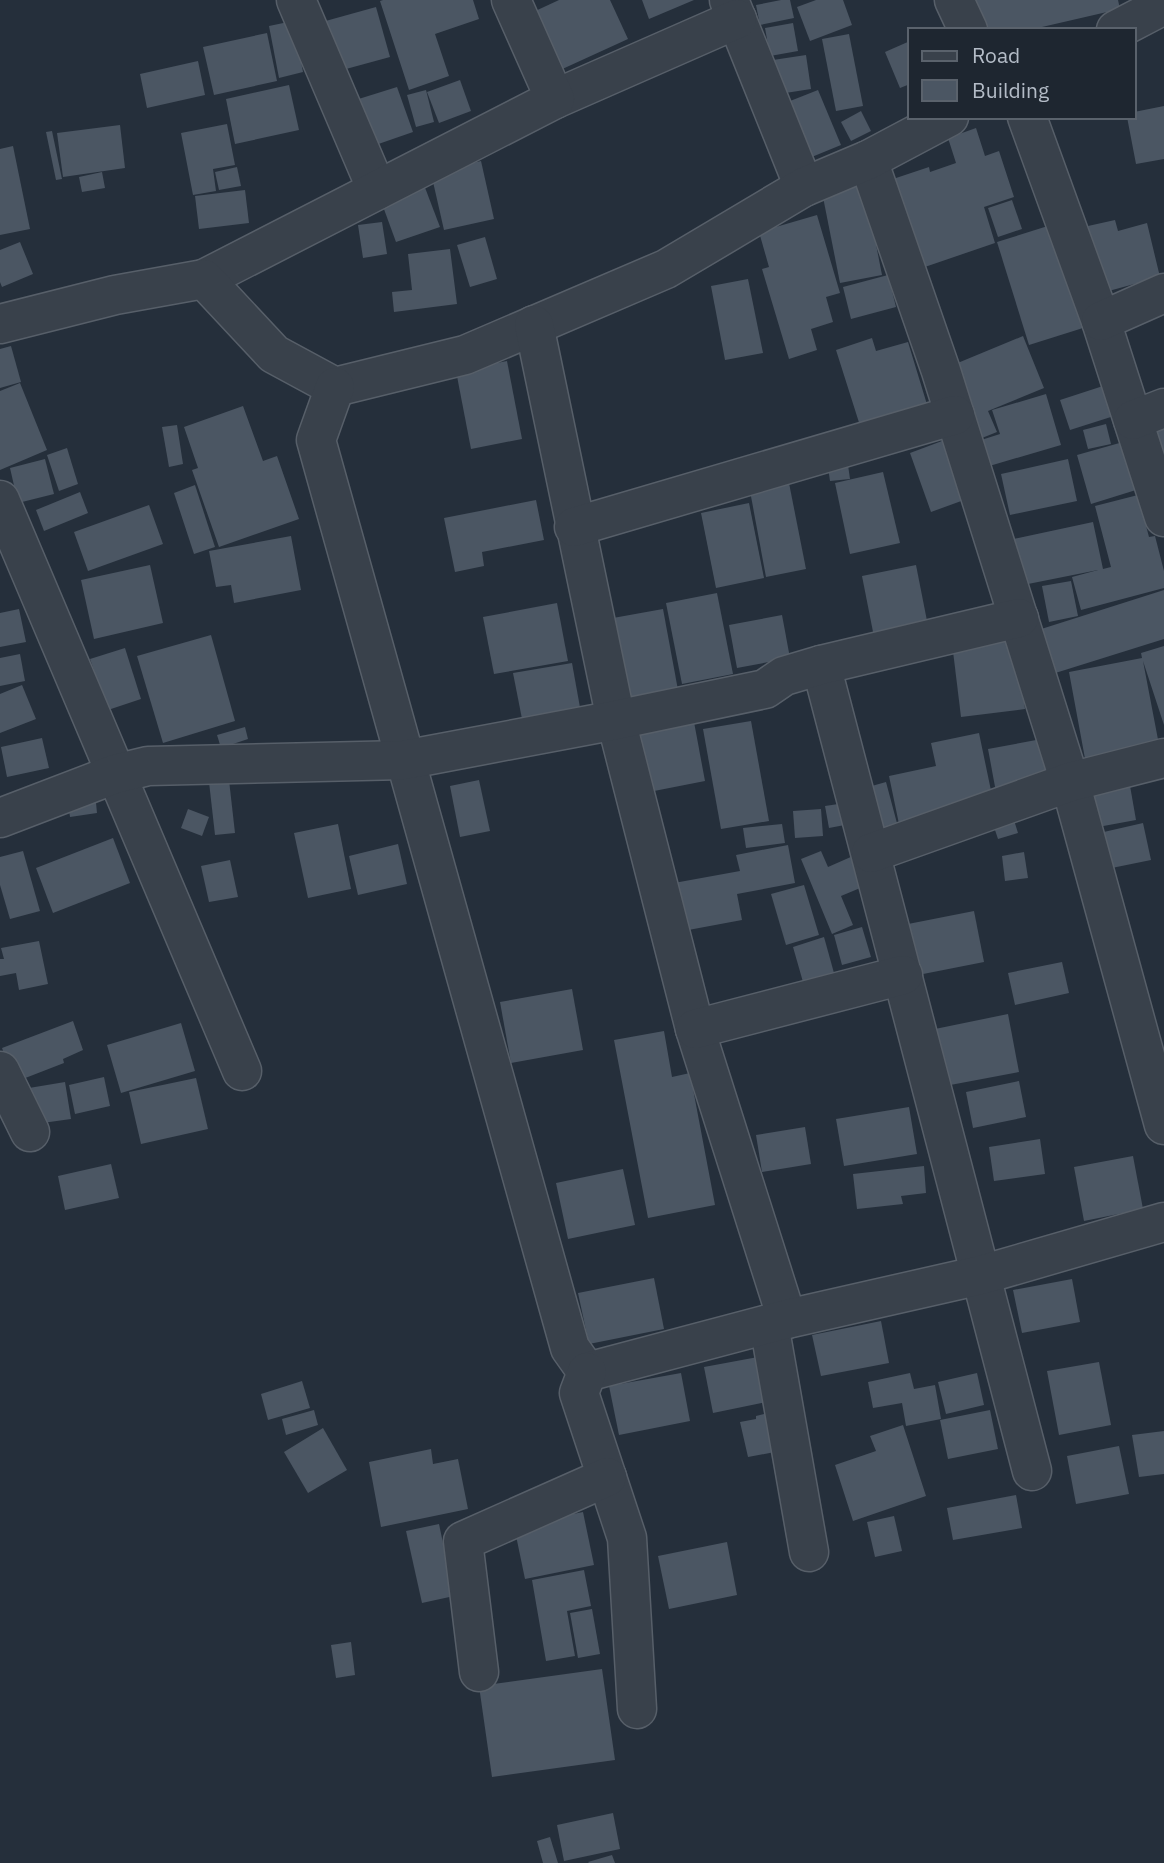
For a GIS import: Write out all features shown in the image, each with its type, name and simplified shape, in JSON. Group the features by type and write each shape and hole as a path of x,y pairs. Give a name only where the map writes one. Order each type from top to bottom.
{"street":[{"path":"296,0 377,190"},
{"path":"511,0 555,99"},
{"path":"954,0 967,28"},
{"path":"1120,28 1164,5"},
{"path":"0,324 115,295 204,279 733,9 804,187"},
{"path":"204,279 274,354 335,387 465,355 666,269 804,187 868,160 945,119"},
{"path":"1028,119 1101,321 1148,414 1164,517"},
{"path":"868,160 955,415 1070,782 1164,1125"},
{"path":"1101,321 1164,293"},
{"path":"534,325 616,720 695,1029 778,1322 809,1552"},
{"path":"335,387 316,440 570,1348 587,1373"},
{"path":"574,527 955,415"},
{"path":"0,500 242,1072"},
{"path":"0,818 115,774 148,766 404,760 765,689 784,676 821,665 1019,618"},
{"path":"821,665 1032,1471"},
{"path":"871,853 1070,782 1164,758"},
{"path":"695,1029 902,975"},
{"path":"0,1071 30,1132"},
{"path":"587,1373 778,1322 981,1275 1164,1222"},
{"path":"587,1373 579,1393 627,1538 638,1709"},
{"path":"479,1672 463,1541 607,1477"}],"building":[{"path":"473,0 479,19 435,34 449,76 409,90 380,1"},
{"path":"559,0 610,0 628,39 558,71 531,13"},
{"path":"642,0 694,0 649,19"},
{"path":"790,0 794,18 760,25 756,5"},
{"path":"816,0 843,0 852,25 810,41 797,7"},
{"path":"970,0 1118,0 1120,9 1038,28 977,28"},
{"path":"376,7 390,57 335,72 322,22"},
{"path":"293,21 303,72 279,78 269,26"},
{"path":"793,23 798,51 770,56 765,28"},
{"path":"267,33 277,81 214,95 203,47"},
{"path":"849,34 863,106 836,111 822,39"},
{"path":"908,42 908,85 900,88 885,52"},
{"path":"806,55 811,89 779,94 773,60"},
{"path":"198,61 205,95 147,108 140,74"},
{"path":"460,80 471,111 439,123 427,92"},
{"path":"289,85 299,130 235,144 226,99"},
{"path":"397,87 413,132 364,149 349,102"},
{"path":"426,90 434,122 416,127 407,95"},
{"path":"818,90 841,145 802,161 780,105"},
{"path":"1164,106 1164,159 1136,164 1127,119 1136,119 1136,112"},
{"path":"861,111 871,131 851,141 841,122"},
{"path":"227,124 235,165 213,169 216,191 193,195 181,133"},
{"path":"120,125 125,168 63,177 57,133"},
{"path":"976,128 985,156 999,151 1014,197 984,207 995,243 919,269 890,180 929,167 930,172 956,163 948,138"},
{"path":"52,131 62,179 56,180 46,132"},
{"path":"13,146 30,229 0,235 0,149"},
{"path":"481,161 494,219 444,230 431,173"},
{"path":"237,167 241,186 219,190 215,172"},
{"path":"102,172 105,188 82,192 79,177"},
{"path":"864,183 882,275 840,283 822,192"},
{"path":"424,185 440,227 396,242 381,201"},
{"path":"245,190 249,223 199,229 195,196"},
{"path":"1012,200 1022,229 998,237 988,208"},
{"path":"817,215 840,293 826,297 833,322 811,329 817,350 789,359 762,269 769,267 759,232"},
{"path":"1115,220 1118,231 1147,223 1160,277 1105,292 1088,226"},
{"path":"382,222 387,254 363,258 358,225"},
{"path":"1051,225 1083,328 1029,345 997,242"},
{"path":"485,237 497,279 470,287 457,245"},
{"path":"20,242 33,274 2,287 0,250"},
{"path":"450,249 457,304 394,312 392,292 412,290 408,254"},
{"path":"888,275 896,307 851,319 843,287"},
{"path":"748,279 763,353 725,360 711,286"},
{"path":"1023,336 1044,388 988,411 997,432 977,440 948,367"},
{"path":"872,338 876,351 908,342 929,411 862,432 836,350"},
{"path":"11,346 21,382 0,388 0,349"},
{"path":"507,361 522,439 471,449 456,371"},
{"path":"20,383 47,450 0,470 0,391"},
{"path":"1103,386 1114,416 1070,430 1060,400"},
{"path":"1046,394 1061,445 986,467 978,441 1000,434 992,410"},
{"path":"243,406 263,461 277,456 299,519 219,547 192,470 198,468 184,427"},
{"path":"1106,424 1111,444 1088,449 1083,430"},
{"path":"177,425 183,464 169,467 162,427"},
{"path":"1164,428 1164,469 1155,430"},
{"path":"942,441 964,500 931,512 910,453"},
{"path":"1123,442 1136,490 1091,504 1077,455"},
{"path":"67,448 78,484 59,491 47,455"},
{"path":"847,458 850,479 830,481 827,460"},
{"path":"45,459 54,494 18,503 10,468"},
{"path":"1068,459 1077,501 1010,515 1001,474"},
{"path":"883,472 900,543 850,554 835,483"},
{"path":"789,483 806,569 766,577 750,491"},
{"path":"195,485 215,547 194,554 174,493"},
{"path":"80,492 88,513 44,531 36,510"},
{"path":"1138,495 1149,537 1155,536 1164,571 1164,588 1081,610 1072,577 1098,570 1018,586 1009,540 1093,522 1103,569 1111,567 1095,506"},
{"path":"536,500 544,540 482,552 484,566 455,572 444,518"},
{"path":"749,503 764,578 716,588 701,513"},
{"path":"149,505 163,544 88,571 74,532"},
{"path":"291,536 301,590 234,603 231,585 216,587 209,551"},
{"path":"150,565 163,623 94,639 81,580"},
{"path":"916,565 929,631 875,642 862,576"},
{"path":"1071,581 1078,616 1049,622 1042,586"},
{"path":"1164,590 1164,639 1049,675 1035,631"},
{"path":"717,593 733,674 682,684 666,603"},
{"path":"557,603 568,661 494,674 483,617"},
{"path":"19,609 26,642 0,647 0,613"},
{"path":"663,609 678,690 628,699 613,618"},
{"path":"782,615 790,658 737,668 729,625"},
{"path":"211,635 235,721 163,743 137,656"},
{"path":"1015,635 1025,709 961,717 952,643"},
{"path":"1164,646 1164,725 1143,661 1160,750 1086,764 1069,672 1142,658 1141,653"},
{"path":"125,648 141,699 108,710 90,659"},
{"path":"20,654 25,681 0,686 0,658"},
{"path":"572,663 581,713 523,724 513,673"},
{"path":"22,685 36,719 0,733 0,694"},
{"path":"751,721 769,821 721,829 703,729"},
{"path":"694,722 705,781 649,792 638,733"},
{"path":"245,727 248,739 221,748 217,735"},
{"path":"979,733 994,805 899,824 889,776 936,766 931,743"},
{"path":"42,738 49,768 7,777 1,747"},
{"path":"1047,738 1055,781 996,792 988,749"},
{"path":"229,780 235,833 215,835 209,782"},
{"path":"479,780 490,831 460,837 450,786"},
{"path":"1129,780 1136,820 1098,827 1091,787"},
{"path":"886,782 898,827 873,834 861,789"},
{"path":"95,792 97,813 70,817 67,795"},
{"path":"845,803 850,824 829,828 825,806"},
{"path":"188,809 209,817 202,836 181,828"},
{"path":"821,809 823,836 795,838 793,811"},
{"path":"1013,817 1018,833 998,839 993,824"},
{"path":"1143,823 1151,860 1102,870 1095,834"},
{"path":"338,824 351,889 308,898 294,833"},
{"path":"782,824 785,843 746,848 743,828"},
{"path":"113,838 130,883 53,913 36,868"},
{"path":"398,844 407,884 358,895 349,856"},
{"path":"788,845 795,883 737,894 742,920 683,931 674,883 740,871 736,855"},
{"path":"23,851 40,911 10,919 0,885 0,857"},
{"path":"821,851 828,867 853,856 865,886 841,896 853,925 832,934 801,859"},
{"path":"1024,852 1028,878 1005,881 1002,856"},
{"path":"230,860 238,897 209,902 201,866"},
{"path":"804,885 819,935 786,945 771,894"},
{"path":"974,911 984,962 913,976 903,925"},
{"path":"862,927 871,957 842,965 834,935"},
{"path":"824,937 834,973 803,982 793,947"},
{"path":"39,941 48,984 19,990 16,973 0,976 0,959 4,959 1,948"},
{"path":"1062,962 1069,993 1015,1005 1008,973"},
{"path":"572,989 583,1050 511,1063 500,1002"},
{"path":"1008,1014 1019,1072 945,1086 935,1029"},
{"path":"73,1021 83,1050 63,1059 64,1063 15,1082 2,1048"},
{"path":"181,1023 195,1071 121,1093 107,1045"},
{"path":"664,1031 672,1077 690,1073 715,1205 648,1218 614,1040"},
{"path":"104,1077 110,1106 75,1114 69,1085"},
{"path":"196,1078 208,1129 141,1144 129,1092"},
{"path":"1019,1081 1026,1117 973,1128 966,1092"},
{"path":"65,1082 71,1119 28,1125 23,1089"},
{"path":"909,1107 917,1154 844,1166 836,1119"},
{"path":"805,1127 811,1164 762,1172 756,1135"},
{"path":"1040,1139 1045,1174 994,1181 989,1147"},
{"path":"1133,1156 1143,1209 1084,1221 1074,1167"},
{"path":"111,1164 119,1198 65,1210 58,1176"},
{"path":"924,1166 926,1193 901,1196 903,1204 857,1209 853,1174"},
{"path":"623,1169 635,1225 568,1239 556,1183"},
{"path":"654,1278 664,1329 589,1344 578,1293"},
{"path":"1072,1279 1080,1322 1022,1333 1013,1290"},
{"path":"881,1321 889,1363 821,1376 812,1335"},
{"path":"758,1357 767,1402 713,1413 704,1367"},
{"path":"1099,1362 1111,1425 1059,1435 1047,1371"},
{"path":"681,1373 690,1421 619,1435 609,1386"},
{"path":"910,1373 914,1389 935,1385 941,1419 906,1426 902,1403 873,1408 868,1382"},
{"path":"977,1373 984,1405 946,1414 938,1382"},
{"path":"302,1381 310,1408 268,1420 261,1394"},
{"path":"314,1410 318,1425 286,1435 282,1419"},
{"path":"990,1410 998,1449 948,1459 940,1420"},
{"path":"772,1412 780,1451 748,1457 740,1422"},
{"path":"903,1425 926,1496 853,1521 835,1465 876,1451 870,1436"},
{"path":"323,1428 347,1470 308,1493 284,1452"},
{"path":"1164,1431 1164,1474 1139,1477 1132,1435"},
{"path":"1119,1446 1129,1494 1076,1504 1067,1456"},
{"path":"431,1449 433,1464 458,1459 468,1509 381,1527 369,1462"},
{"path":"1016,1495 1022,1528 953,1540 947,1508"},
{"path":"583,1512 594,1565 525,1579 514,1526"},
{"path":"894,1516 902,1551 875,1557 867,1522"},
{"path":"439,1524 454,1596 422,1603 406,1531"},
{"path":"727,1542 737,1595 669,1609 658,1556"},
{"path":"584,1570 591,1606 567,1611 575,1656 546,1661 532,1580"},
{"path":"592,1609 600,1654 578,1658 570,1613"},
{"path":"351,1642 355,1675 336,1678 331,1645"},
{"path":"602,1669 615,1760 492,1777 479,1686"},
{"path":"613,1813 620,1849 564,1861 557,1825"},
{"path":"550,1837 558,1863 543,1863 537,1841"},
{"path":"612,1855 615,1863 588,1862"}]}
